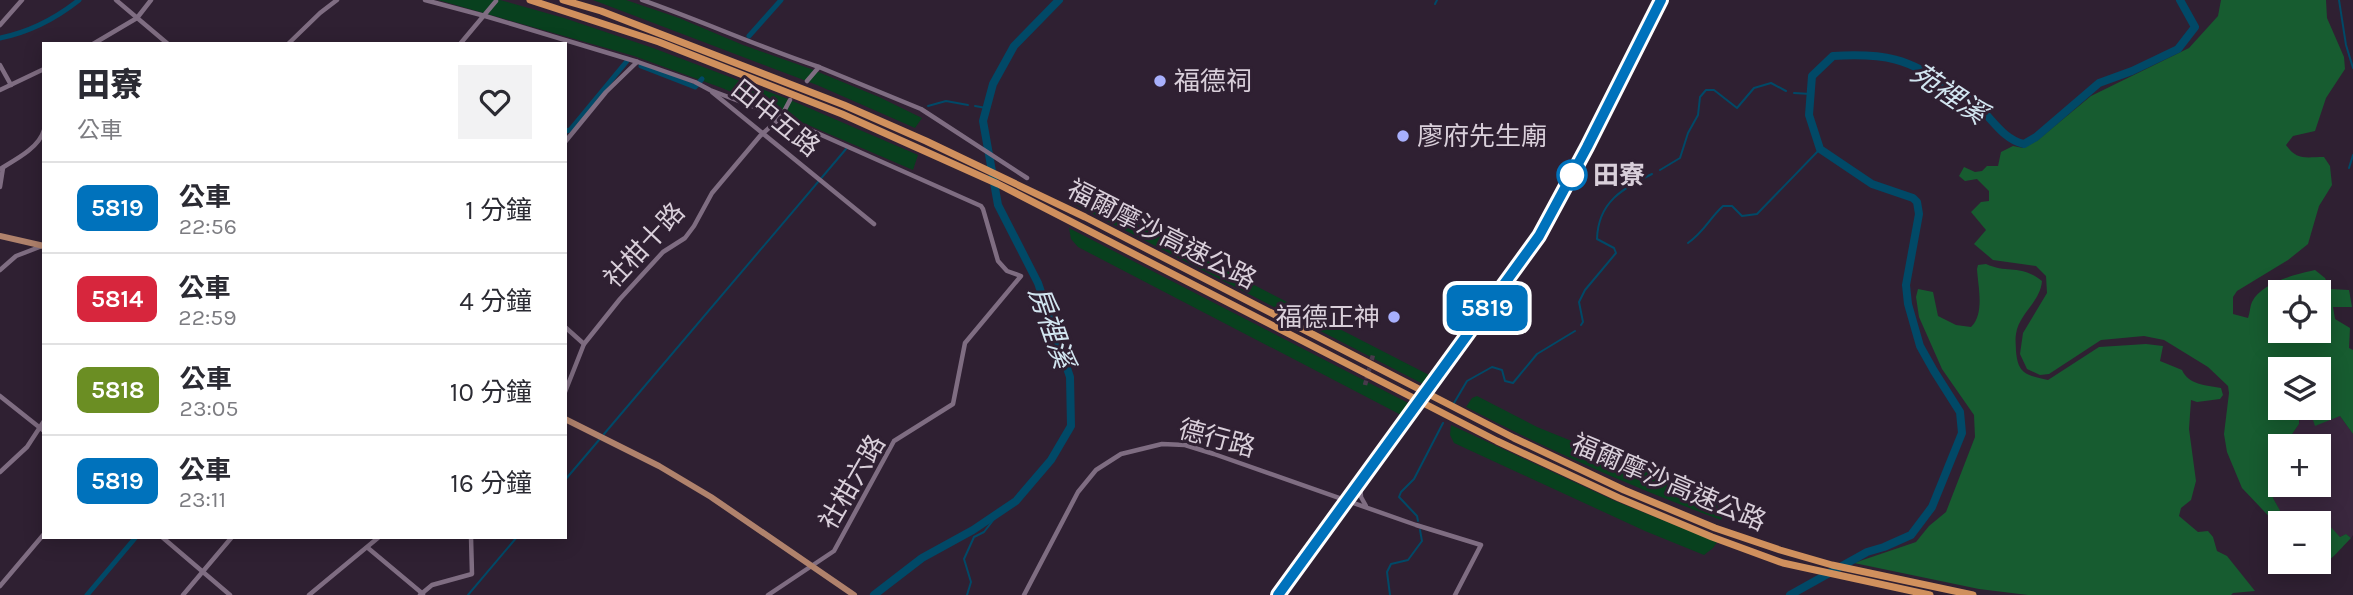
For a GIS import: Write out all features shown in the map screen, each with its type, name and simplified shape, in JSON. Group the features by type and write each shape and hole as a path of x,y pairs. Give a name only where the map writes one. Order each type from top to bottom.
{"highway":[{"name":"福爾摩沙高速公路","path":"530,0 659,42 842,114 998,184 1473,429 1619,498 1712,537 1783,563 1902,586 1973,595"},
{"name":"福爾摩沙高速公路","path":"563,0 601,11 806,90 926,141 1085,218 1477,419 1624,490 1715,528 1930,595"}],"main road":[{"path":"1431,386 1539,236 1661,0"},
{"path":"0,236 42,246"},
{"path":"1278,595 1417,405"},
{"path":"567,420 659,466 711,497 853,595"}],"street":[{"path":"0,25 22,0"},
{"path":"116,0 166,42"},
{"path":"96,42 137,18 150,0"},
{"path":"290,42 337,0"},
{"path":"425,0 638,62 781,117 790,100"},
{"path":"642,0 908,102 1027,178"},
{"path":"462,42 496,1"},
{"path":"567,140 606,92 638,62"},
{"path":"0,65 11,85"},
{"path":"807,81 819,67"},
{"path":"0,90 42,70"},
{"name":"田中五路","path":"707,89 764,132 874,225"},
{"name":"社柑十路","path":"567,386 584,344 663,252 685,238 695,226 712,193 764,132 781,117"},
{"name":"社柑六路","path":"768,595 834,551 894,441 953,404 965,342 1021,276 1007,271 998,261 981,206 781,117"},
{"path":"0,187 2,168 42,138"},
{"path":"0,270 16,256 42,246"},
{"path":"567,329 584,344"},
{"path":"0,396 41,429 27,447 0,472"},
{"name":"德行路","path":"1024,595 1078,492 1096,470 1121,454 1162,443 1185,445 1481,545 1455,595"},
{"path":"1360,483 1361,497 1366,507"},
{"path":"0,586 42,536"},
{"path":"164,539 230,595"},
{"path":"183,595 230,539"},
{"path":"309,595 377,539"},
{"path":"368,548 422,595 432,585 472,574 471,539"}],"shaded area":[{"path":"2331,414 2340,416 2353,434 2351,538 2346,534 2340,537 2331,528 2331,511 2280,511 2273,498 2331,497 2331,434 2292,434 2300,420 2331,420"}],"green space":[{"path":"438,0 500,0 653,48 788,99 918,155 913,170 722,88 634,56"},
{"path":"593,0 626,0 679,18 743,45 811,69 922,118 915,128 817,85"},
{"path":"2221,0 2326,0 2327,18 2344,57 2345,69 2326,98 2315,131 2293,136 2286,145 2298,156 2324,157 2330,166 2332,185 2319,206 2308,244 2288,260 2237,291 2233,297 2233,314 2248,318 2252,302 2268,287 2268,343 2331,343 2331,289 2349,290 2352,307 2333,307 2335,319 2350,328 2349,348 2353,350 2353,434 2340,416 2331,420 2331,357 2268,357 2268,420 2299,420 2299,424 2292,434 2268,434 2268,497 2273,497 2280,511 2268,511 2268,515 2242,488 2227,452 2224,434 2228,386 2208,367 2164,340 2144,336 2101,340 2049,374 2040,375 2027,369 2020,354 2023,333 2047,293 2046,276 2036,266 1993,260 1974,244 1986,230 1971,212 1981,202 1989,201 1989,191 1977,179 1965,181 1959,176 1964,167 1975,172 1982,171 1987,166 1998,166 2001,152 2013,146 2023,148 2038,140 2091,96 2189,48 2218,16"},
{"path":"1075,198 1089,200 1431,376 1425,385 1072,203"},
{"path":"1069,228 1412,405 1403,416 1078,247 1071,239"},
{"path":"1978,265 2021,271 2042,281 2038,296 2021,320 2016,336 2017,359 2025,373 2048,380 2099,347 2146,344 2163,346 2160,361 2182,370 2189,379 2221,388 2223,395 2220,399 2197,402 2191,400 2189,429 2196,481 2191,500 2181,508 2179,516 2198,532 2208,531 2217,551 2227,556 2255,591 2231,595 2028,595 1979,589 1854,563 1916,542 1929,526 1946,512 1975,437 1974,415 1942,369 1919,317 1916,297 1918,289 1933,292 1938,316 1956,325 1971,327 1979,307 1977,269"},
{"path":"2315,270 2326,280 2280,280"},
{"path":"1477,396 1537,427 1668,480 1715,503 1723,515 1721,520 1592,468 1466,407 1472,398"},
{"path":"2313,420 2330,420 2315,426"},
{"path":"1451,425 1615,501 1717,542 1704,555 1645,531 1454,443 1450,435"},
{"path":"2331,527 2340,537 2346,534 2351,538 2331,558"}],"waterway":[{"path":"0,38 42,24 79,0"},
{"path":"749,36 781,0"},
{"name":"房裡溪","path":"874,595 922,558 973,530 1016,501 1051,460 1071,426 1070,377 1038,283 998,205 983,121 993,84 1014,46 1059,0"},
{"path":"1435,4 1437,0"},
{"name":"苑裡溪","path":"1790,595 1867,552 1911,535 1932,507 1962,433 1960,412 1920,346 1908,304 1906,285 1919,214 1917,202 1913,198 1872,184 1820,149 1809,115 1812,76 1833,56 1882,57 1908,64 1969,99 2004,134 2024,144 2036,137 2099,83 2178,49 2195,27 2180,0"},
{"path":"2339,0 2346,45 2353,68"},
{"path":"567,131 627,61"},
{"path":"641,66 695,87 702,79"},
{"path":"1660,170 1680,158 1688,133 1698,115 1700,97 1706,90 1714,90 1737,108 1754,88 1771,83 1786,91"},
{"path":"1794,93 1811,94"},
{"path":"928,106 946,101 968,105"},
{"path":"975,106 986,108"},
{"path":"604,434 846,149"},
{"path":"1688,243 1723,206 1732,206 1742,216 1757,214 1820,149"},
{"path":"2349,168 2353,155"},
{"path":"1581,325 1583,322 1579,302 1585,290 1616,253 1614,248 1597,239 1602,215 1622,191 1652,174"},
{"path":"1454,403 1467,381 1492,367 1502,370 1505,381 1513,383 1537,354 1575,331"},
{"path":"1418,521 1417,516 1399,497 1414,479 1443,423"},
{"path":"567,478 599,440"},
{"path":"967,595 971,582 964,559 974,537 984,532 998,514"},
{"path":"1390,595 1387,572 1391,564 1408,560 1422,541 1420,530"},
{"path":"87,595 134,539"},
{"path":"468,595 515,539"}],"tunnel":[{"path":"1365,385 1373,355"}],"bus line":[{"name":"5819","path":"1278,595 1539,236 1661,0"}],"place":[{"name":"福德祠","path":"1160,81"},
{"name":"廖府先生廟","path":"1403,136"},
{"name":"田寮","path":"1572,175"},
{"name":"福德正神","path":"1394,317"}]}
